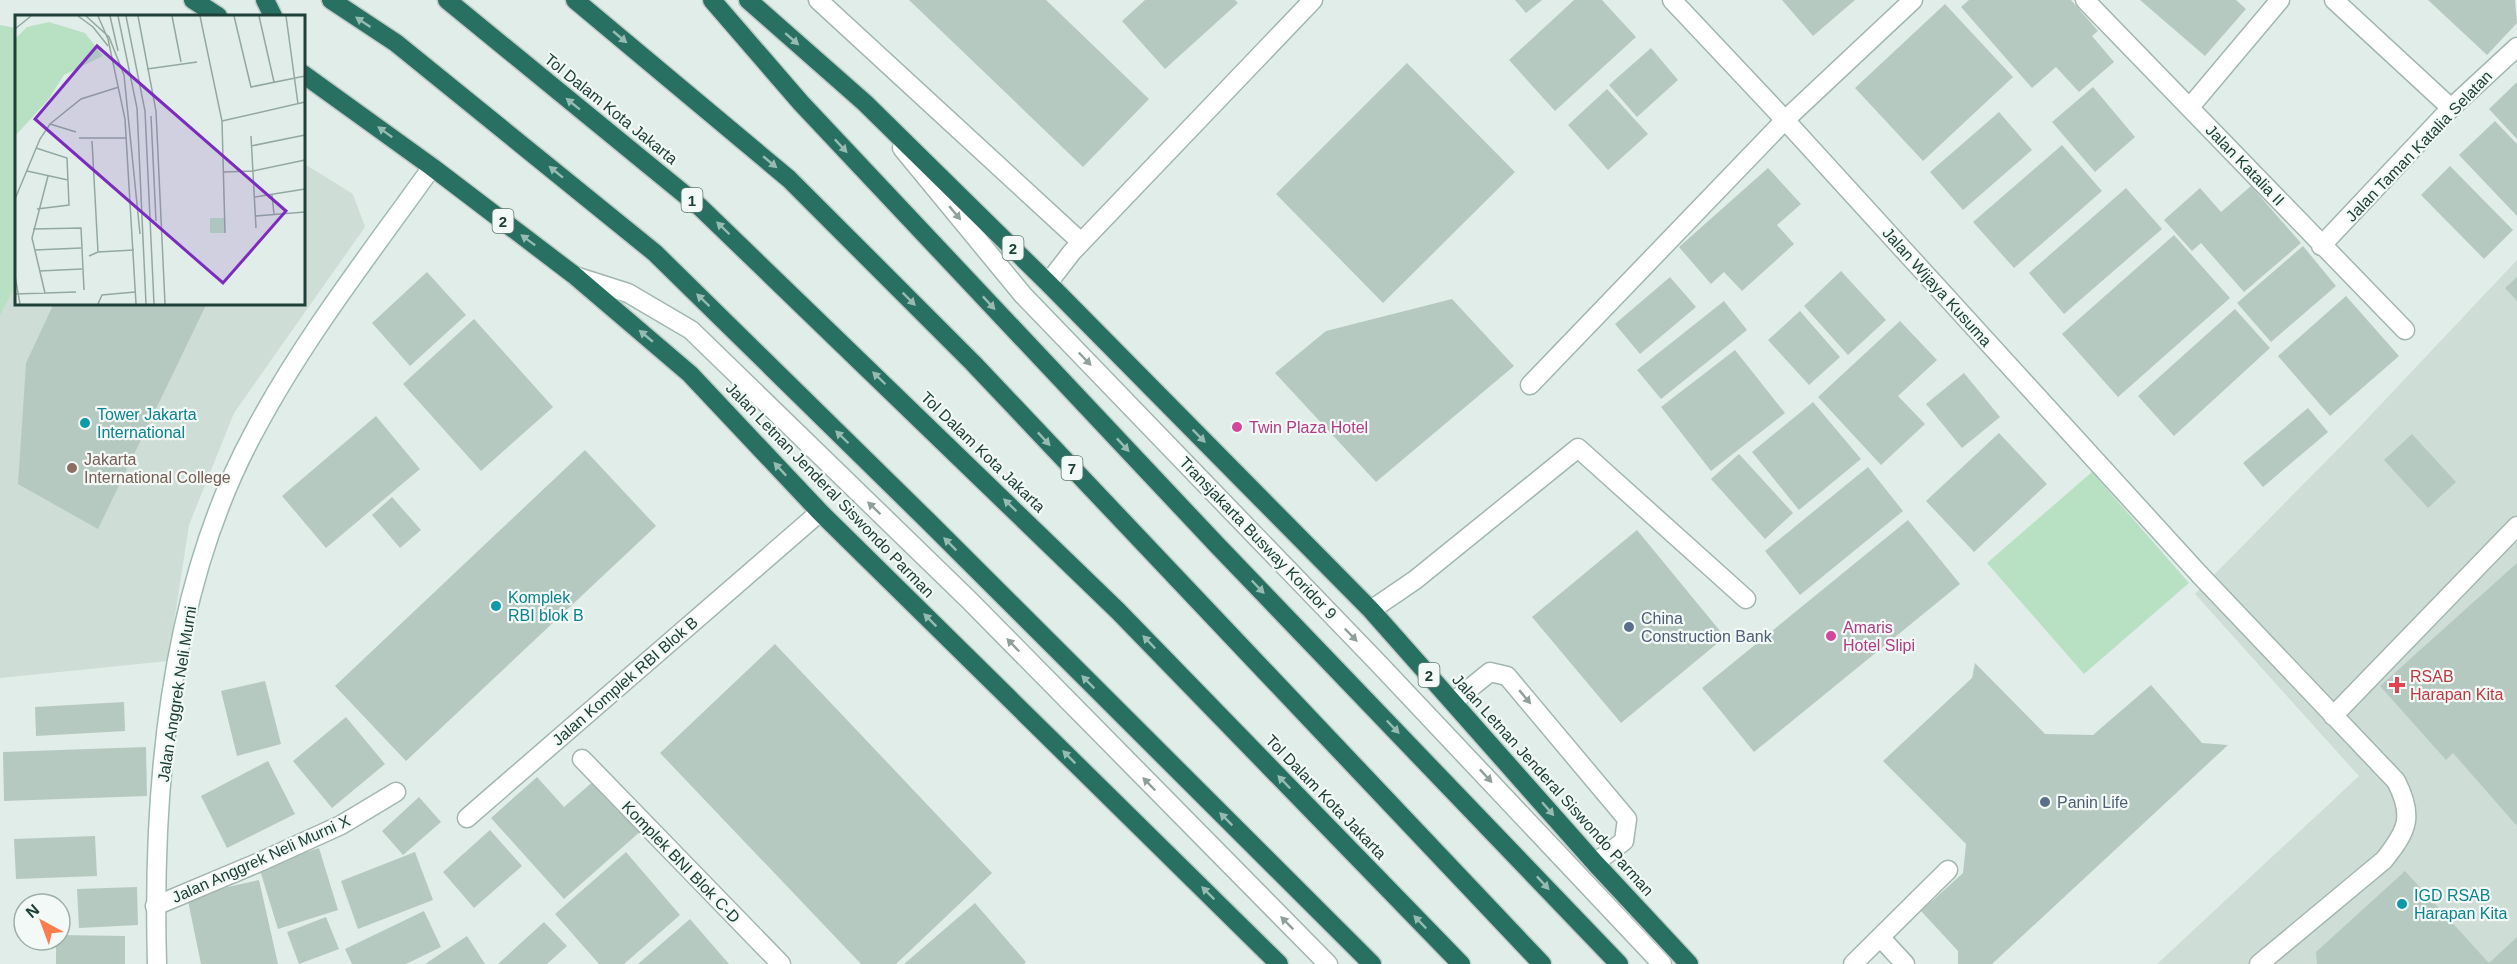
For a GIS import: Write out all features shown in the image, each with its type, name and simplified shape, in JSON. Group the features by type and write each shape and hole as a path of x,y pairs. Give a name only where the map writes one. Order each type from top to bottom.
{"highway":[{"path":"193,0 216,15"},
{"path":"265,0 272,15"},
{"path":"331,0 396,43 655,253 929,522 1372,964"},
{"name":"Tol Dalam Kota Jakarta","path":"447,0 700,207 921,418 1118,611 1461,964"},
{"name":"7","path":"575,0 789,179 973,363 1542,964"},
{"path":"712,0 801,103 1217,545 1619,964"},
{"name":"Jalan Letnan Jenderal Siswondo Parman","path":"748,0 865,103 1048,283 1371,610 1595,863 1689,964"},
{"name":"Jalan Letnan Jenderal Siswondo Parman","path":"310,79 432,167 574,275 690,374 820,512 1280,964"}],"street":[{"path":"818,0 1081,242"},
{"path":"1048,283 1081,242 1313,0"},
{"name":"Jalan Wijaya Kusuma","path":"1672,0 1785,120 2200,575 2396,781 2405,799 2408,819 2400,840 2384,860 2259,964"},
{"path":"1530,385 1785,120 1913,0"},
{"name":"Jalan Katalia II","path":"2085,0 2321,246 2405,330"},
{"path":"2190,107 2280,0"},
{"path":"2334,0 2451,108"},
{"name":"Jalan Taman Katalia Selatan","path":"2321,246 2451,108 2517,47"},
{"name":"Transjakarta Busway Koridor 9","path":"865,103 1023,295 1380,665 1662,964"},
{"name":"Jalan Anggrek Neli Murni","path":"157,964 155,906 159,815 166,742 179,657 194,587 221,504 252,434 296,358 432,167"},
{"path":"574,275 628,294 691,330 969,600 1328,964"},
{"path":"1371,610 1415,580 1578,448 1746,599"},
{"name":"Jalan Komplek RBI Blok B","path":"467,818 820,512"},
{"path":"2333,716 2517,526"},
{"path":"1453,702 1490,672 1507,676 1627,819 1624,841 1595,863"},
{"name":"Komplek BNI Blok C-D","path":"582,759 781,964"},
{"name":"Jalan Anggrek Neli Murni X","path":"155,906 341,825 396,792"},
{"path":"1853,964 1948,870"},
{"path":"1880,937 1905,964"}],"shaded area":[{"path":"304,164 353,194 365,227 234,413 189,525 168,661 0,678 0,316 15,287 15,304 304,304"},
{"name":"RSAB Harapan Kita","path":"2517,260 2517,964 2157,964 2359,776 2195,594 2350,437"}],"green space":[{"path":"0,25 15,28 15,287 0,316"},
{"path":"2092,472 2189,583 2084,674 1987,563"}],"building":[{"path":"909,0 1046,0 1149,99 1083,167"},
{"path":"1145,0 1235,0 1238,3 1165,69 1122,21"},
{"path":"1515,0 1542,0 1526,13"},
{"path":"1574,0 1602,0 1636,37 1555,111 1509,60"},
{"path":"1782,0 1855,0 1813,36"},
{"path":"1969,0 2071,0 2098,31 2092,36 2114,62 2079,92 2056,67 2032,88 1961,7"},
{"path":"2140,0 2236,0 2246,9 2205,56"},
{"path":"2428,0 2515,0 2517,23 2487,55"},
{"path":"1945,4 2013,77 1923,161 1855,88"},
{"path":"1651,48 1678,80 1637,117 1609,85"},
{"path":"1407,63 1515,172 1383,303 1276,194"},
{"path":"2517,82 2517,139 2489,109"},
{"path":"2093,87 2135,137 2095,172 2052,122"},
{"path":"1607,89 1648,134 1608,170 1568,125"},
{"path":"1999,112 2032,150 1963,210 1930,172"},
{"path":"2495,121 2517,144 2517,216 2459,155"},
{"path":"2062,145 2102,191 2014,268 1973,222"},
{"path":"2450,166 2513,230 2484,259 2421,195"},
{"path":"1768,168 1801,204 1777,225 1794,244 1742,291 1724,272 1711,284 1679,247"},
{"path":"2251,186 2301,243 2244,292 2201,243 2192,251 2164,220 2200,188 2221,212"},
{"path":"2126,188 2162,229 2064,314 2029,273"},
{"path":"2174,235 2230,298 2118,397 2062,334"},
{"path":"2303,246 2336,286 2271,342 2237,303"},
{"path":"1841,271 1886,320 1848,355 1804,306"},
{"path":"427,272 466,315 410,366 372,323"},
{"path":"1670,277 1696,307 1640,354 1615,324"},
{"path":"2517,277 2517,301 2505,288"},
{"path":"2346,296 2399,356 2330,416 2278,356"},
{"path":"1452,299 1514,366 1376,482 1275,373 1326,331"},
{"path":"1724,301 1747,330 1661,399 1637,370"},
{"name":"Tower Jakarta International","path":"54,304 207,304 98,529 18,484 26,363"},
{"path":"2235,309 2270,348 2174,436 2138,396"},
{"path":"1800,311 1840,357 1809,385 1768,340"},
{"path":"474,319 553,407 481,471 403,384"},
{"path":"1900,321 1937,360 1898,396 1925,424 1881,465 1818,397"},
{"path":"1735,350 1785,413 1711,471 1661,407"},
{"path":"1964,373 2000,417 1962,448 1926,404"},
{"path":"1813,402 1861,459 1799,510 1752,452"},
{"path":"2308,408 2328,432 2263,487 2243,463"},
{"path":"376,416 420,469 326,548 282,496"},
{"path":"1999,433 2047,484 1974,552 1926,501"},
{"path":"2412,434 2456,482 2428,508 2384,460"},
{"name":"Komplek RBI blok B","path":"585,450 656,526 406,761 335,686"},
{"path":"1739,454 1793,513 1765,539 1711,479"},
{"path":"1868,467 1903,511 1800,595 1765,551"},
{"path":"392,497 421,530 400,548 372,515"},
{"name":"Amaris Hotel Slipi","path":"1908,520 1960,584 1754,752 1702,688"},
{"name":"China Construction Bank","path":"1637,530 1725,637 1621,723 1532,617"},
{"path":"2517,563 2517,826 2453,753 2446,760 2380,686"},
{"path":"775,644 992,873 896,964 861,964 660,753"},
{"name":"Panin Life","path":"1975,663 2045,734 2093,735 2151,685 2202,743 2228,745 1992,964 1958,964 1958,951 1921,911 1963,873 1966,844 1883,761 1972,678"},
{"path":"265,681 281,744 237,756 221,691"},
{"path":"124,702 125,731 36,736 35,707"},
{"path":"346,717 385,764 332,808 293,761"},
{"path":"146,747 147,796 4,801 3,752"},
{"path":"268,761 295,814 227,848 201,796"},
{"path":"537,777 564,807 596,779 642,830 564,899 491,818"},
{"path":"419,797 441,822 403,855 382,831"},
{"path":"490,830 522,866 474,908 443,872"},
{"path":"95,836 97,876 16,879 14,839"},
{"path":"319,848 338,910 278,929 259,867"},
{"path":"415,852 433,900 358,929 341,881"},
{"path":"626,852 680,915 624,964 599,964 555,914"},
{"name":"IGD RSAB Harapan Kita","path":"2405,871 2489,963 2517,937 2517,964 2317,964 2316,952"},
{"path":"259,880 278,964 201,964 187,896"},
{"path":"137,887 138,925 79,928 77,889"},
{"path":"975,903 1026,962 1024,964 904,964"},
{"path":"424,911 441,947 406,964 352,964 345,949"},
{"path":"326,917 339,949 299,964 287,932"},
{"path":"690,919 729,964 638,964"},
{"path":"544,922 567,946 547,964 498,964"},
{"path":"72,935 125,936 125,964 56,964 56,952 72,952"},
{"path":"467,936 485,964 425,964"}],"place":[{"name":"Tower Jakarta International","path":"85,423"},
{"name":"Twin Plaza Hotel","path":"1237,427"},
{"name":"Jakarta International College","path":"72,468"},
{"name":"Komplek RBI blok B","path":"496,606"},
{"name":"China Construction Bank","path":"1629,627"},
{"name":"Amaris Hotel Slipi","path":"1831,636"},
{"name":"RSAB Harapan Kita","path":"2397,685"},
{"name":"Panin Life","path":"2045,802"},
{"name":"IGD RSAB Harapan Kita","path":"2402,904"}]}
